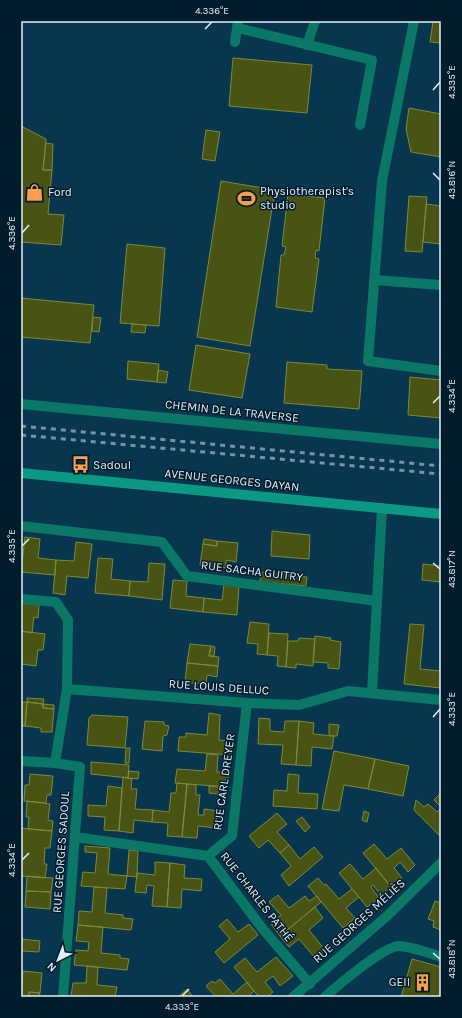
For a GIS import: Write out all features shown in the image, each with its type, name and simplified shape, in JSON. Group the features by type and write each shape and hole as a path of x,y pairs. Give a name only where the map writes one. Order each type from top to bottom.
{"street":[{"path":"307,45 315,21"},
{"path":"414,21 382,181 368,362 441,371"},
{"path":"236,42 238,24 307,45 372,60 360,125"},
{"path":"374,280 441,285"},
{"name":"CHEMIN DE LA TRAVERSE","path":"21,404 441,444"},
{"name":"AVENUE GEORGES DAYAN","path":"21,473 441,514"},
{"path":"372,693 382,508"},
{"name":"RUE SACHA GUITRY","path":"21,526 162,542 187,576 377,600"},
{"path":"21,599 56,602 68,620 67,689 55,763"},
{"name":"RUE LOUIS DELLUC","path":"67,689 248,703 298,705 348,691 441,700"},
{"name":"RUE CARL DREYER","path":"208,856 232,836 248,703"},
{"name":"RUE GEORGES SADOUL","path":"21,760 80,767 63,997"},
{"name":"RUE CHARLES PATHÉ","path":"75,837 208,856 262,928 310,984"},
{"name":"RUE GEORGES MÉLIÈS","path":"293,997 310,984 387,916 441,863"},
{"path":"324,997 359,969 382,953 397,946 415,948 441,957"}],"building":[{"path":"433,21 441,21 441,43 430,42"},
{"path":"233,58 312,65 307,113 229,106"},
{"path":"409,108 441,114 441,157 411,152 406,129"},
{"name":"Ford","path":"21,126 46,139 43,170 52,170 48,214 64,215 61,245 21,242"},
{"path":"206,130 220,132 215,161 202,159"},
{"path":"46,143 53,144 52,170 43,170"},
{"path":"221,181 275,190 250,346 197,337"},
{"path":"288,194 325,198 319,251 316,250 315,258 319,259 312,312 276,307 281,255 284,255 286,247 282,246"},
{"path":"409,196 427,197 422,252 405,251"},
{"path":"426,204 441,206 441,244 423,242"},
{"path":"127,244 165,248 159,326 120,323"},
{"path":"21,298 94,305 90,343 21,337"},
{"path":"93,317 101,318 99,332 92,331"},
{"path":"132,324 146,325 145,333 131,332"},
{"path":"196,345 250,354 242,398 189,390"},
{"path":"128,361 159,364 157,382 127,379"},
{"path":"287,362 327,365 327,369 362,371 359,409 284,403"},
{"path":"158,370 168,372 166,383 157,382"},
{"path":"410,377 441,380 441,418 408,415"},
{"path":"272,531 310,535 309,559 271,556"},
{"path":"25,537 40,539 38,558 56,560 55,575 21,572"},
{"path":"204,539 217,541 217,546 203,544"},
{"path":"217,541 238,543 236,562 226,560 226,568 200,565 203,544 217,546"},
{"path":"76,542 92,544 88,578 67,576 65,595 53,593 56,560 74,561"},
{"path":"98,558 113,559 111,579 130,581 129,596 95,593"},
{"path":"149,563 165,564 162,600 129,596 130,581 148,582"},
{"path":"423,564 441,566 441,582 422,580"},
{"path":"261,572 307,577 306,586 260,582"},
{"path":"173,580 187,581 186,596 204,598 203,612 170,608"},
{"path":"224,585 239,586 237,615 203,612 204,598 222,600"},
{"path":"21,603 39,605 38,618 34,617 32,633 21,631"},
{"path":"250,622 269,624 267,655 257,654 258,644 247,643"},
{"path":"410,624 424,625 420,669 441,671 441,688 404,684"},
{"path":"21,631 45,634 43,650 38,650 36,666 21,664"},
{"path":"269,633 288,634 286,667 277,666 278,656 267,655"},
{"path":"315,636 331,638 330,640 341,642 339,669 328,668 328,663 313,662"},
{"path":"299,638 315,639 313,666 296,664 296,668 286,667 288,641 298,641"},
{"path":"190,644 211,646 209,656 219,657 218,666 187,663"},
{"path":"211,646 215,647 214,656 209,656"},
{"path":"187,663 218,666 217,677 207,675 206,685 185,682"},
{"path":"27,698 44,699 43,704 27,702"},
{"path":"21,702 27,702 25,726 21,726"},
{"path":"27,702 43,704 43,708 54,709 52,732 41,732 41,728 25,726"},
{"path":"43,704 54,705 54,709 43,708"},
{"path":"209,713 220,715 219,740 231,741 231,755 178,751 179,737 186,737 186,733 207,735"},
{"path":"92,715 128,717 125,748 87,745 89,718"},
{"path":"259,718 270,719 270,731 284,732 285,721 299,721 296,765 281,764 283,745 258,744"},
{"path":"145,721 164,722 164,725 169,726 167,735 163,736 162,751 142,749"},
{"path":"299,721 314,723 313,734 334,736 332,749 312,747 311,766 296,765"},
{"path":"329,724 339,725 337,736 329,736"},
{"path":"126,748 130,748 129,763 125,763"},
{"path":"334,751 375,759 368,789 344,785 339,811 322,809"},
{"path":"207,754 218,755 217,772 229,773 228,787 175,783 177,769 205,771"},
{"path":"375,759 409,766 403,796 368,789"},
{"path":"91,762 129,765 128,778 91,774"},
{"path":"129,771 139,772 138,779 128,778"},
{"path":"30,774 53,776 51,795 47,795 46,803 24,801 25,785 29,785"},
{"path":"288,774 299,775 298,793 318,794 317,809 273,806 274,790 287,791"},
{"path":"123,777 132,779 131,789 137,789 135,809 153,810 152,822 134,820 133,833 119,831"},
{"path":"177,783 187,784 182,837 167,836 168,823 152,822 153,810 169,812 171,793 176,793"},
{"path":"187,784 196,785 196,795 200,795 198,815 204,815 204,809 217,811 216,828 198,826 197,838 182,837"},
{"path":"108,786 122,788 119,831 104,830 105,817 88,816 88,805 106,806"},
{"path":"209,786 219,787 218,794 209,793"},
{"path":"441,793 441,807 434,800"},
{"path":"416,800 424,807 428,804 437,812 441,808 441,837 414,810"},
{"path":"27,801 50,804 48,820 53,821 52,831 28,829 29,817 26,817"},
{"path":"364,811 369,813 367,822 362,820"},
{"path":"277,813 287,824 277,832 289,845 280,853 268,840 259,848 249,836"},
{"path":"302,817 310,827 305,832 296,821"},
{"path":"21,828 52,831 50,848 45,848 44,864 47,864 45,878 21,876"},
{"path":"374,844 387,859 401,848 415,865 408,872 400,862 394,868 402,878 391,887 363,853"},
{"path":"289,845 300,859 314,847 323,857 289,886 281,875 291,866 280,853"},
{"path":"85,846 110,848 108,874 127,876 125,889 81,886 83,872 95,873 97,853 85,852"},
{"path":"129,850 138,851 137,877 127,876"},
{"path":"155,862 170,863 167,907 152,906 154,886 147,885 146,893 135,892 137,873 155,875"},
{"path":"170,863 185,865 184,878 202,879 201,891 182,889 181,908 167,907"},
{"path":"350,864 363,879 376,868 391,887 381,895 373,885 371,887 379,898 367,907 339,873"},
{"path":"27,876 53,878 51,892 26,891"},
{"path":"318,878 324,885 326,884 339,899 352,889 359,897 346,908 355,918 343,928 308,886"},
{"path":"94,887 107,888 105,913 123,915 123,918 133,919 131,930 78,925 79,911 92,912"},
{"path":"26,891 51,892 50,909 25,907"},
{"path":"278,895 289,908 305,896 309,901 317,896 321,902 280,936 271,924 281,915 269,902"},
{"path":"435,901 441,903 441,930 433,927 434,921 428,919"},
{"path":"315,907 323,918 309,930 325,950 315,958 299,939 289,947 280,936"},
{"path":"227,919 238,932 249,924 258,935 224,963 215,952 230,939 219,926"},
{"path":"78,925 103,927 101,953 120,955 120,958 129,959 127,970 74,965 76,950 88,951 89,942 76,941"},
{"path":"21,939 40,941 39,952 21,951"},
{"path":"276,957 293,976 280,986 273,976 265,982 273,992 267,997 259,997 234,967 245,958 257,972"},
{"name":"GEII","path":"412,959 441,967 441,997 401,997"},
{"path":"87,966 98,967 97,985 117,987 115,997 71,996 73,983 86,983"},
{"path":"23,971 42,973 40,993 29,992 29,997 21,997"},
{"path":"220,979 233,994 247,982 254,991 248,997 216,997 206,986 212,981 215,983"},
{"path":"187,989 193,997 178,997"},
{"path":"29,992 40,993 39,997 29,997"}],"railway":[{"path":"21,426 441,466"},
{"path":"21,435 441,474"}],"place":[{"name":"Ford","path":"35,192"},
{"name":"Physiotherapist's studio","path":"247,198"},
{"name":"Sadoul","path":"80,465"},
{"name":"GEII","path":"423,982"}]}
